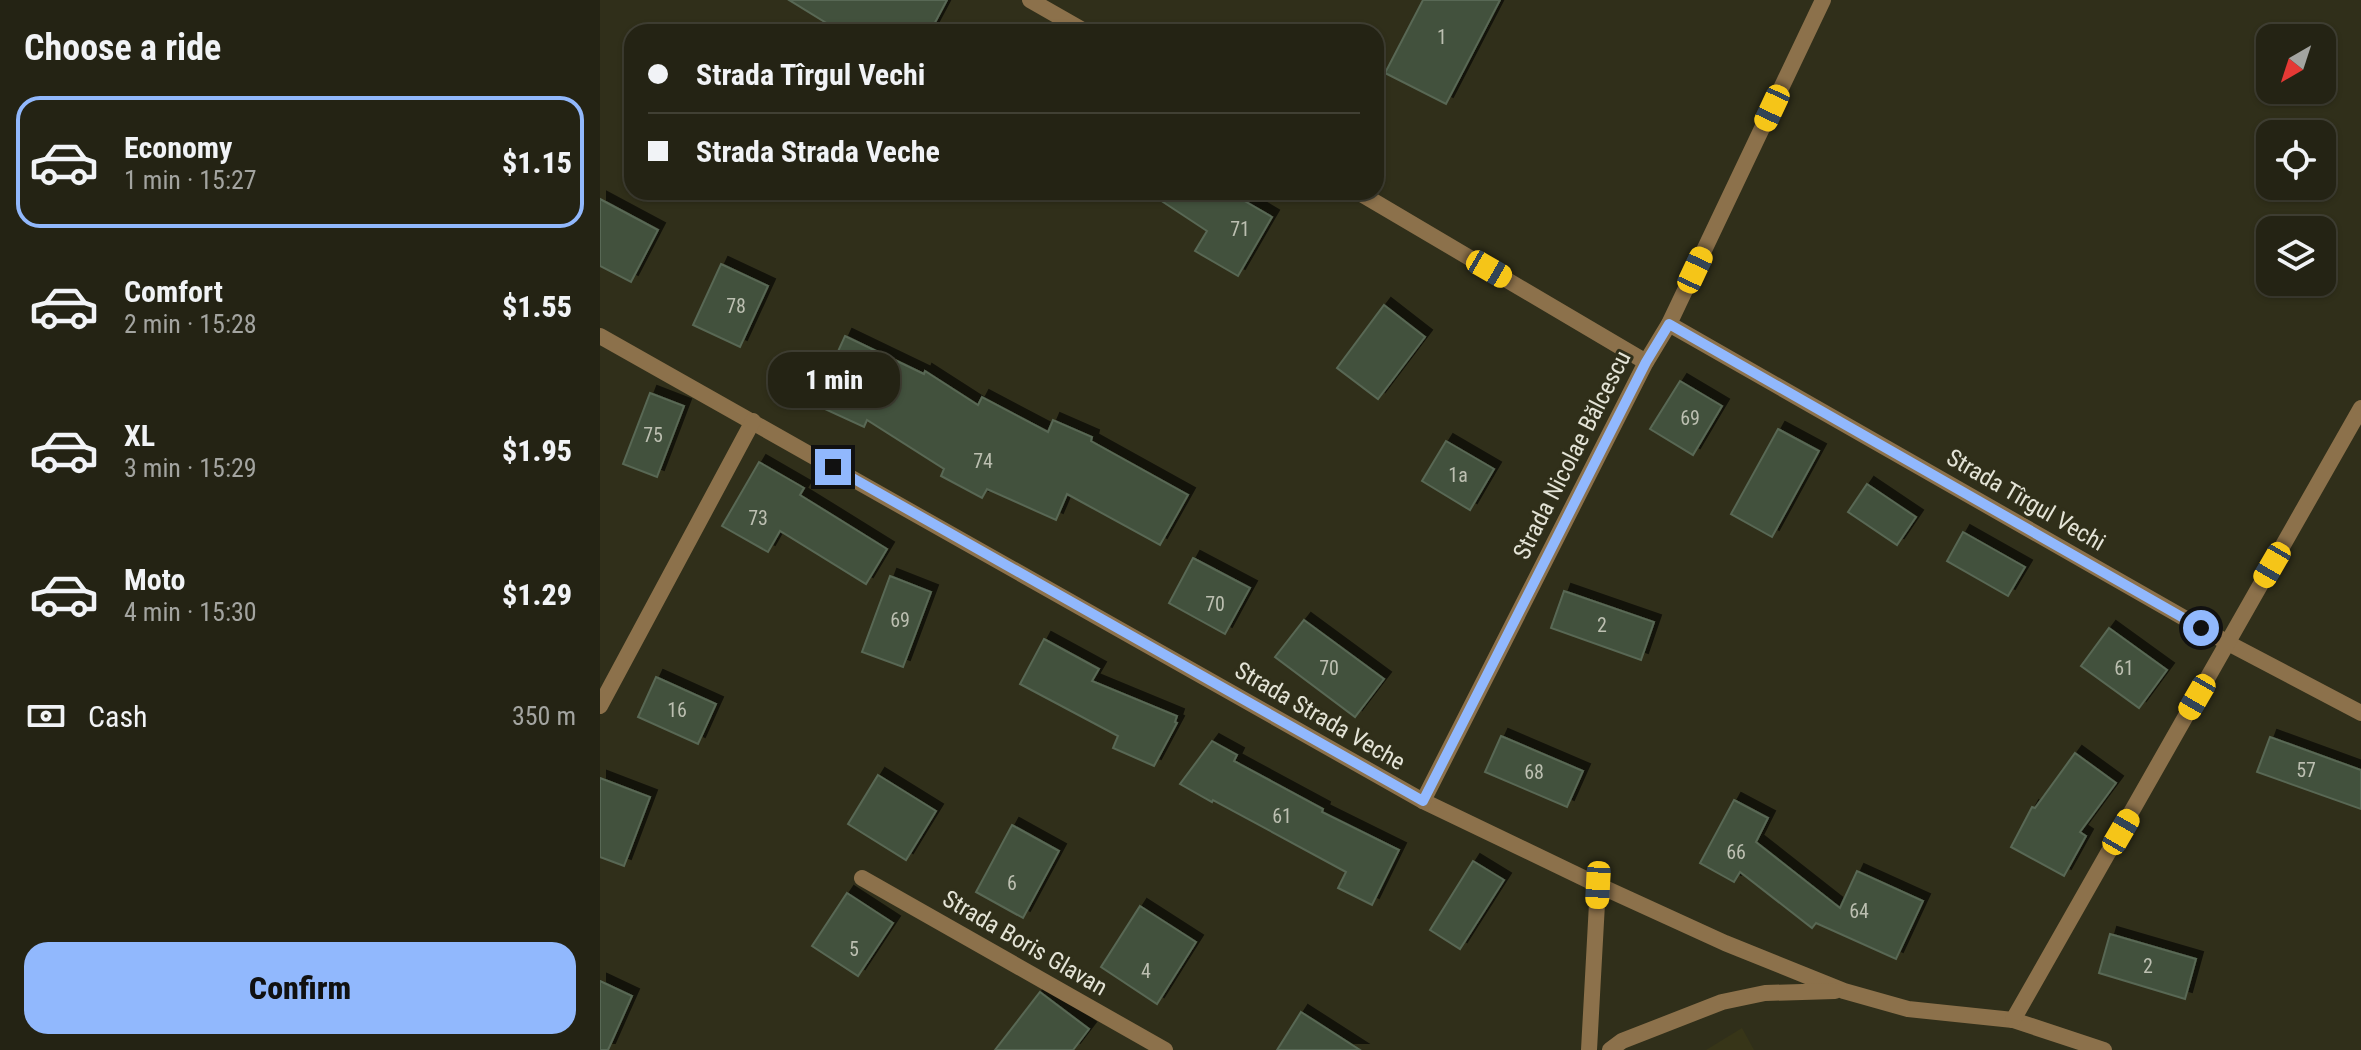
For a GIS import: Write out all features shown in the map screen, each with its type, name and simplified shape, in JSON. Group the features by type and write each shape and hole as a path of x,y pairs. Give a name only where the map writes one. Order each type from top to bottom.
{"street":[{"path":"1030,0 1072,24"},
{"name":"Strada Nicolae Bălcescu","path":"1423,801 1646,362 1669,324 1823,0"},
{"path":"1372,200 1646,362"},
{"name":"Strada Tîrgul Vechi","path":"1669,324 2228,643 2361,713"},
{"name":"Strada Strada Veche","path":"600,336 1423,801 1598,885 1725,943 1844,991 1908,1009 2013,1020 2104,1050"},
{"path":"2013,1020 2361,408"},
{"path":"600,706 753,421"},
{"name":"Strada Boris Glavan","path":"862,878 1165,1050"},
{"path":"1589,1050 1598,885"},
{"path":"1610,1050 1622,1041 1722,1002 1765,993 1844,991"}],"shaded area":[{"path":"1742,1028 1754,1050 1706,1050"}],"building":[{"path":"789,0 947,0 934,24 828,24"},
{"path":"1423,0 1500,0 1446,104 1385,73"},
{"path":"600,199 658,230 631,282 600,266"},
{"path":"1160,200 1243,200 1272,217 1238,276 1195,251 1207,231"},
{"path":"721,264 768,286 740,347 693,325"},
{"path":"1384,305 1425,337 1378,399 1337,368"},
{"path":"845,336 924,374 925,371 978,405 982,397 1048,432 1053,420 1092,437 1091,441 1188,495 1160,545 1067,494 1056,520 987,489 982,498 941,476 944,469 867,420 864,427 814,404"},
{"path":"1680,381 1722,406 1693,455 1650,429"},
{"path":"650,393 684,406 657,477 623,464"},
{"path":"1778,429 1819,451 1772,537 1731,514"},
{"path":"1446,441 1494,469 1470,510 1422,481"},
{"path":"759,462 804,488 800,495 887,549 866,584 780,531 768,552 722,526"},
{"path":"1867,484 1916,517 1897,545 1848,512"},
{"path":"1963,532 2025,567 2008,596 1947,561"},
{"path":"1193,558 1250,588 1225,634 1169,603"},
{"path":"890,576 931,592 903,667 862,652"},
{"path":"1564,591 1654,622 1641,660 1551,628"},
{"path":"1304,620 1384,679 1355,717 1275,657"},
{"path":"2109,628 2167,670 2139,708 2081,666"},
{"path":"1044,639 1099,669 1092,681 1177,716 1177,723 1154,766 1113,748 1118,736 1020,684"},
{"path":"656,677 716,704 698,744 638,717"},
{"path":"1501,736 1583,771 1567,807 1485,772"},
{"path":"2270,737 2361,770 2361,809 2257,772"},
{"path":"1212,741 1237,755 1234,761 1323,809 1322,812 1399,850 1372,905 1338,888 1346,872 1180,784"},
{"path":"2075,753 2116,783 2080,832 2086,836 2064,876 2011,847 2032,807 2035,808"},
{"path":"878,775 936,811 906,860 848,824"},
{"path":"600,778 650,797 624,866 600,857"},
{"path":"1734,800 1768,818 1756,842 1840,908 1857,871 1923,901 1896,959 1816,923 1812,928 1740,872 1734,882 1700,863"},
{"path":"1012,825 1059,851 1023,918 976,892"},
{"path":"1473,861 1504,880 1460,949 1430,930"},
{"path":"847,893 893,923 858,976 812,946"},
{"path":"1140,906 1196,942 1157,1004 1101,967"},
{"path":"2110,934 2196,959 2185,999 2099,973"},
{"path":"600,981 632,996 608,1050 600,1050"},
{"path":"1040,992 1089,1029 1073,1050 995,1050"},
{"path":"1301,1012 1360,1050 1277,1050"}],"route":[{"path":"833,467 1423,801 1646,362 1669,324 2201,628"}]}
